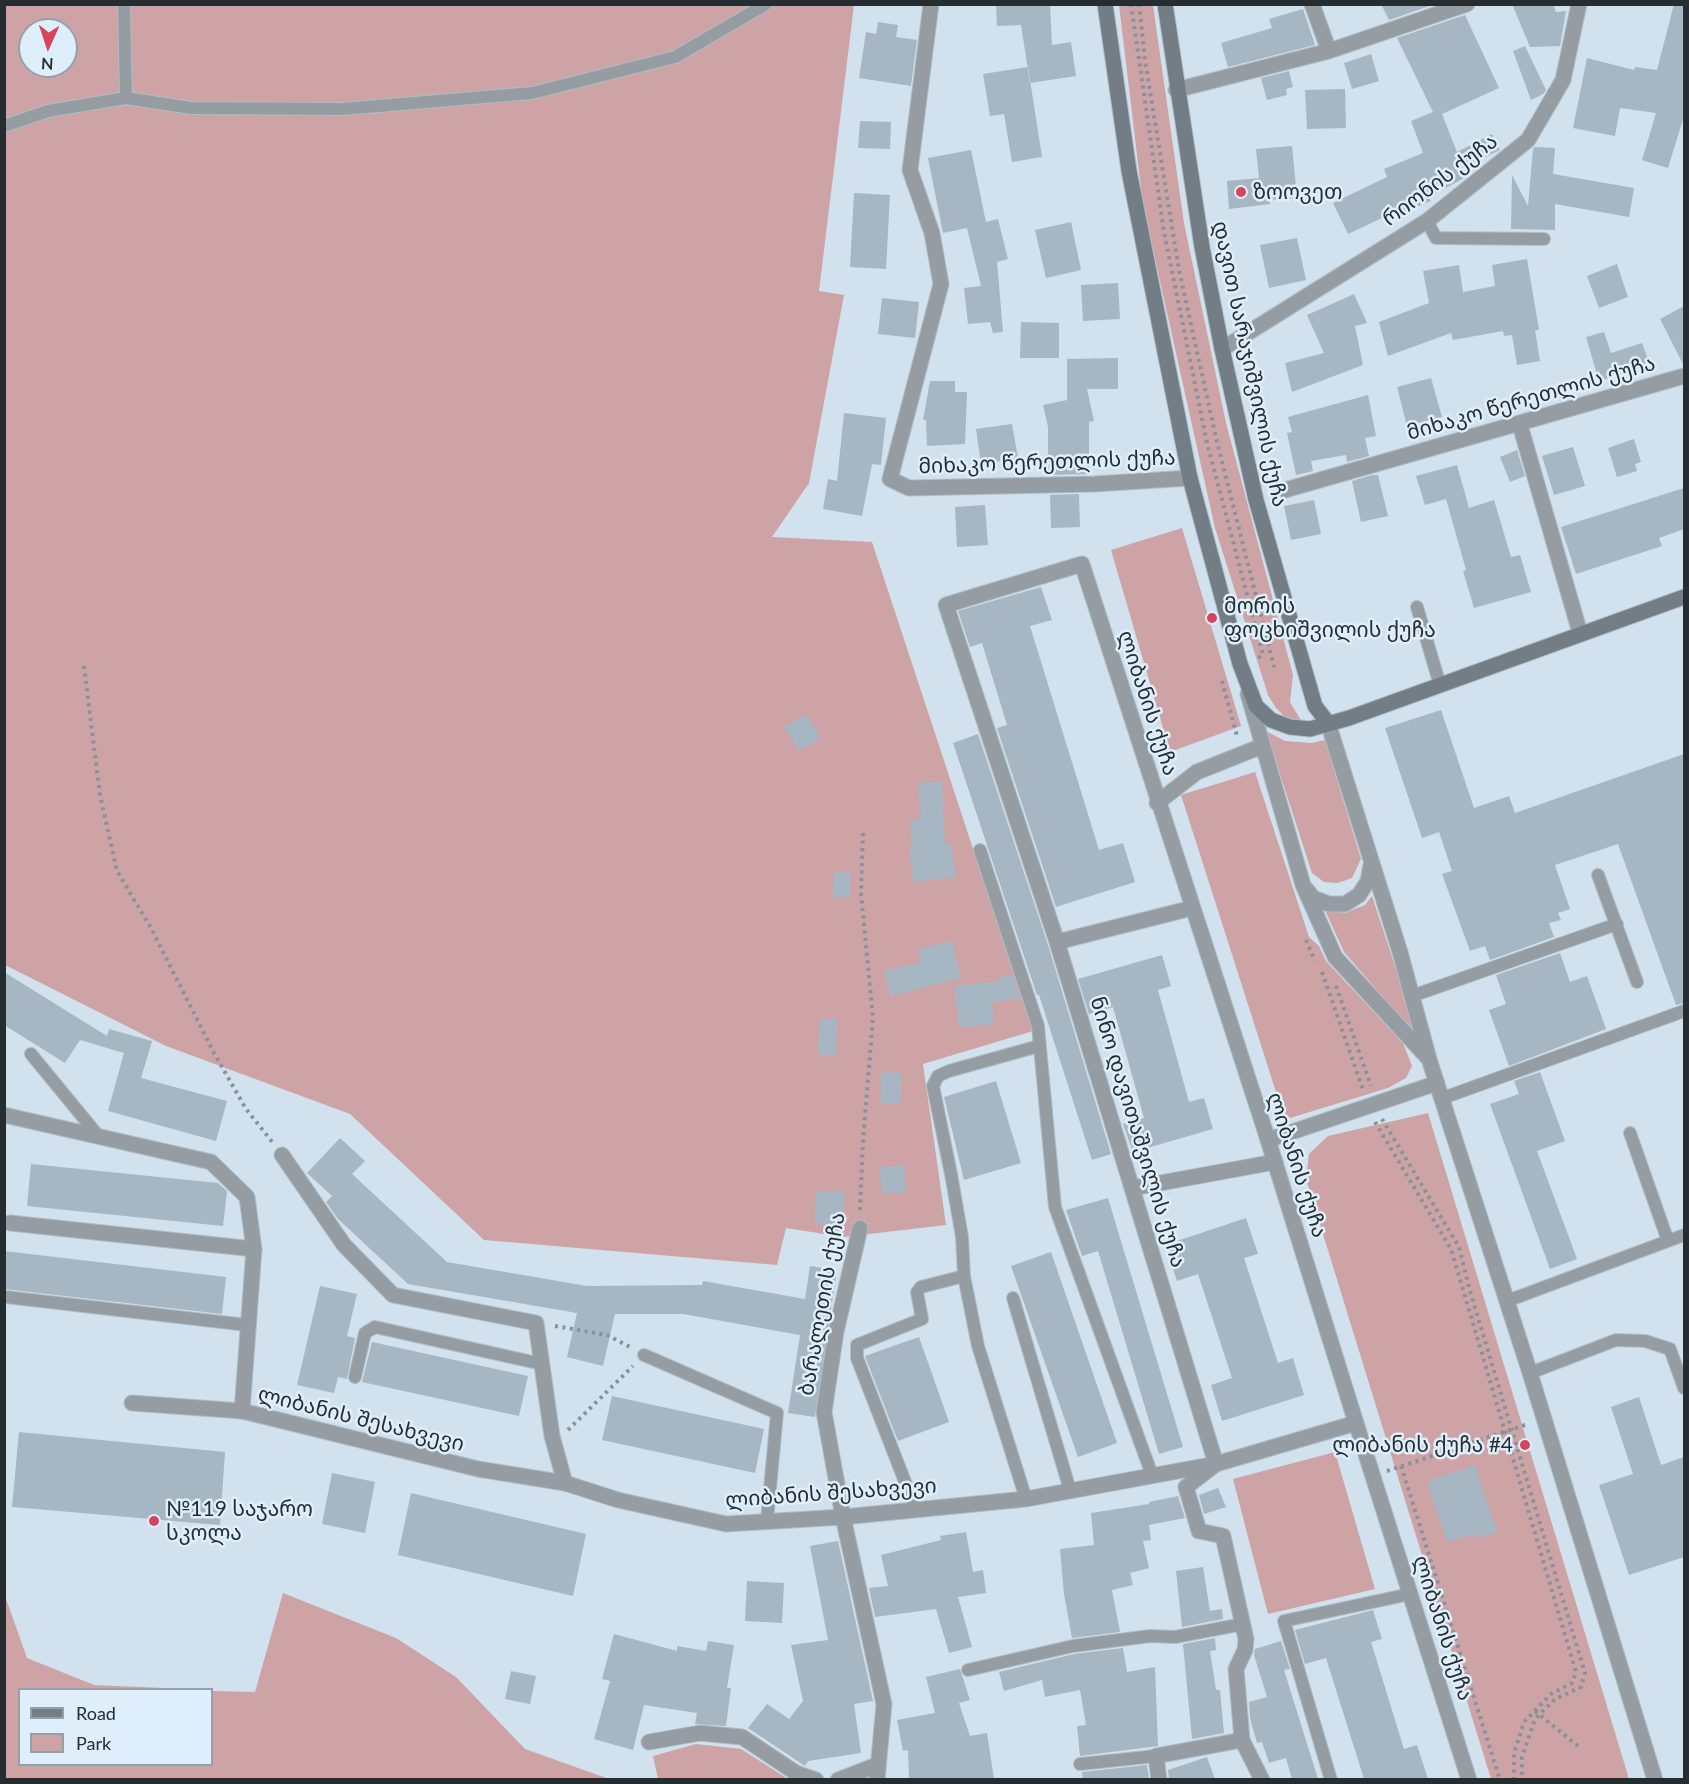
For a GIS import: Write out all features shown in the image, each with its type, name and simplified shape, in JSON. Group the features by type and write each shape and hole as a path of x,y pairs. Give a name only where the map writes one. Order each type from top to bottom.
{"main road":[{"path":"1105,4 1129,171 1190,478 1247,688 1256,706 1271,720 1290,727 1310,729 1684,597"},
{"name":"დავით სარაჯიშვილის ქუჩა","path":"1165,4 1176,90 1202,248 1222,349 1259,511 1315,706 1328,723"}],"street":[{"name":"მიხაკო წერეთლის ქუჩა","path":"932,4 910,170 932,232 941,284 890,478 909,488 1095,484 1190,478"},
{"path":"1312,4 1329,51"},
{"path":"1176,90 1329,51 1467,4"},
{"name":"რიონის ქუჩა","path":"1222,349 1428,221 1528,140 1563,81 1579,4"},
{"name":"მიხაკო წერეთლის ქუჩა","path":"1286,490 1520,425 1684,376"},
{"path":"1520,425 1580,633"},
{"name":"ლიბანის ქუჩა","path":"1082,564 1157,803 1268,1140 1469,1779"},
{"name":"ნინო დავითაშვილის ქუჩა","path":"1082,564 946,605 1057,942 1216,1464"},
{"path":"1247,688 1303,885 1335,957 1429,1059"},
{"path":"1328,723 1412,996 1429,1059 1530,1373 1655,1779"},
{"path":"1157,803 1197,772 1262,746"},
{"path":"1303,885 1313,898 1329,904 1345,904 1359,895 1368,881 1371,864"},
{"path":"1057,942 1192,908"},
{"path":"1268,1140 1370,1100 1437,1083"},
{"path":"4,1115 211,1161 247,1197 254,1249 242,1411"},
{"path":"282,1155 344,1245 393,1295 536,1323 555,1444 566,1483"},
{"path":"1133,1188 1275,1162"},
{"path":"10,1224 254,1249"},
{"name":"ბარალეთის ქუჩა","path":"860,1228 836,1332 824,1412 843,1517 884,1704 877,1772"},
{"name":"ლიბანის შესახვევი","path":"132,1403 242,1411 478,1469 566,1483 618,1500 726,1524 843,1517 1026,1499 1216,1464 1356,1423"},
{"path":"1216,1464 1186,1487 1199,1532 1222,1536 1246,1639 1245,1650 1236,1668 1242,1740 1262,1779"},
{"path":"649,1743 700,1733 742,1737 796,1773 816,1779"},
{"path":"1159,1779 1156,1756 1242,1740"},
{"path":"838,1779 877,1772"}],"lane":[{"path":"124,4 126,98"},
{"path":"4,126 48,111 126,98 191,108 343,109 531,93 675,57 766,4"},
{"path":"1428,221 1436,238 1544,239"},
{"path":"1417,607 1440,685"},
{"path":"980,850 1038,1026 1055,1207 1152,1475"},
{"path":"1598,875 1637,982"},
{"path":"1412,996 1617,924"},
{"path":"1443,1098 1684,1011"},
{"path":"1026,1499 978,1346 964,1276 962,1237 933,1086 938,1076 949,1071 1040,1046"},
{"path":"31,1054 100,1138"},
{"path":"1630,1133 1668,1241"},
{"path":"1507,1301 1684,1235"},
{"path":"916,1510 857,1358 857,1345 922,1319 917,1292 921,1287 964,1276"},
{"path":"6,1297 247,1325"},
{"path":"1013,1299 1070,1490"},
{"path":"355,1377 365,1333 375,1327 542,1364"},
{"path":"1530,1373 1616,1340 1645,1341 1670,1348 1684,1388"},
{"path":"644,1355 777,1413 767,1521"},
{"path":"1331,1779 1284,1621 1410,1594"},
{"path":"968,1670 1072,1646 1141,1636 1175,1637 1243,1624"},
{"path":"1080,1764 1156,1756"}],"path":[{"path":"1131,4 1152,156 1184,334 1207,443 1263,655 1259,660"},
{"path":"1139,4 1145,60 1179,270 1216,438 1274,667"},
{"path":"84,666 100,795 117,871 151,928 214,1053 246,1109 282,1155"},
{"path":"1222,681 1237,736"},
{"name":"ბარალეთის ქუჩა","path":"860,1228 863,1141 873,1018 861,893 863,831"},
{"path":"1302,929 1309,952 1322,972 1370,1100"},
{"path":"1333,977 1376,1124 1451,1249 1576,1672 1572,1683 1551,1694 1524,1722 1514,1753 1514,1779"},
{"path":"1383,1123 1459,1247 1511,1430 1585,1673 1581,1687 1555,1699 1535,1719 1522,1757 1522,1779"},
{"path":"536,1323 607,1335 644,1355 555,1444"},
{"path":"1500,1779 1401,1466 1544,1419"},
{"path":"1535,1711 1578,1746"}],"green space":[{"path":"4,5 854,5 819,291 844,295 809,483 772,537 872,542 1033,1031 923,1064 946,1225 844,1237 786,1228 777,1265 484,1240 350,1114 166,1046 5,965"},
{"path":"1119,5 1153,5 1184,223 1226,423 1293,675 1290,702 1302,722 1285,717 1268,695 1215,528 1143,205"},
{"path":"1182,528 1241,726 1170,752 1111,550"},
{"path":"1266,731 1285,741 1312,743 1325,740 1361,859 1352,878 1338,883 1324,882 1312,873"},
{"path":"1255,772 1309,937 1319,946 1326,961 1403,1043 1412,1066 1406,1078 1388,1088 1290,1118 1283,1114 1181,795"},
{"path":"1372,896 1419,1039 1344,952 1324,908 1345,913 1365,905"},
{"path":"1428,1113 1629,1779 1491,1779 1306,1179 1309,1154 1328,1136"},
{"path":"1335,1452 1375,1589 1268,1614 1233,1479"},
{"path":"283,1593 396,1638 456,1677 525,1749 609,1779 5,1779 5,1596 27,1658 94,1685 164,1688 18,1688 18,1766 213,1766 213,1691 255,1692"},
{"path":"696,1744 741,1749 788,1779 658,1779 653,1756"}],"building":[{"path":"996,4 1050,4 1052,45 1071,42 1076,76 1030,83 1021,25 997,26"},
{"path":"1381,4 1435,4 1389,20"},
{"path":"1512,4 1553,4 1556,12 1566,11 1560,46 1530,47"},
{"path":"1674,4 1684,4 1684,116 1668,168 1642,160 1656,113 1620,108 1615,136 1573,128 1587,58 1634,70 1635,67 1657,70"},
{"path":"1303,9 1315,45 1228,67 1221,43 1272,28 1269,19"},
{"path":"1465,15 1499,88 1442,114 1457,152 1492,134 1500,150 1461,169 1466,177 1429,197 1431,201 1402,213 1401,209 1348,234 1333,203 1387,177 1384,169 1423,153 1411,121 1433,112 1397,38"},
{"path":"878,22 898,25 896,37 917,40 911,86 859,78 866,32 876,34"},
{"path":"1525,46 1546,90 1531,100 1513,51"},
{"path":"1371,54 1379,81 1352,89 1344,63"},
{"path":"1028,67 1042,157 1012,162 1004,114 990,116 983,74"},
{"path":"1289,71 1293,87 1286,89 1287,95 1267,100 1261,78"},
{"path":"1345,89 1346,128 1307,129 1305,90"},
{"path":"860,121 891,122 890,149 858,148"},
{"path":"1292,146 1297,198 1270,200 1270,204 1229,209 1227,181 1259,178 1256,149"},
{"path":"1535,147 1555,148 1553,174 1634,188 1629,217 1555,204 1555,230 1511,229 1512,175 1528,206"},
{"path":"971,150 986,222 998,219 1008,259 997,262 1003,332 993,333 990,322 968,324 964,288 981,286 967,228 943,233 928,158"},
{"path":"854,193 890,195 886,269 850,267"},
{"path":"1071,222 1081,270 1046,278 1035,230"},
{"path":"1297,238 1306,280 1269,288 1260,245"},
{"path":"1527,259 1539,330 1535,330 1540,361 1517,365 1512,335 1504,336 1503,331 1453,340 1451,333 1388,356 1379,322 1429,303 1423,271 1459,265 1463,292 1495,286 1492,265"},
{"path":"1617,264 1628,297 1599,308 1587,276"},
{"path":"1118,283 1120,319 1083,321 1081,285"},
{"path":"1354,294 1367,323 1355,326 1363,365 1292,392 1285,363 1324,353 1307,315"},
{"path":"882,298 919,302 915,338 878,334"},
{"path":"1684,306 1684,366 1660,319"},
{"path":"1021,322 1059,323 1059,358 1020,358"},
{"path":"1604,332 1611,353 1642,343 1650,365 1599,381 1586,337"},
{"path":"1118,358 1118,389 1087,389 1094,421 1089,422 1089,474 1048,475 1048,427 1043,405 1067,400 1067,359"},
{"path":"1431,378 1442,417 1407,426 1397,387"},
{"path":"930,381 955,381 955,392 967,392 965,444 927,446 926,420 923,420"},
{"path":"1368,395 1376,436 1365,438 1369,456 1347,462 1346,455 1311,461 1313,471 1296,475 1287,433 1292,432 1288,417"},
{"path":"844,413 886,418 881,465 872,464 862,516 823,509 828,479 837,481"},
{"path":"1012,424 1018,458 981,464 976,429"},
{"path":"1634,439 1641,462 1635,464 1637,471 1617,477 1608,448"},
{"path":"1573,447 1585,486 1554,495 1542,456"},
{"path":"1517,450 1525,476 1510,482 1500,457"},
{"path":"1457,465 1469,508 1494,500 1511,557 1520,555 1531,592 1474,608 1446,499 1425,505 1416,476"},
{"path":"1378,475 1388,516 1361,522 1352,481"},
{"path":"1684,488 1684,529 1659,538 1662,546 1576,574 1561,527"},
{"path":"1079,494 1080,527 1051,528 1050,495"},
{"path":"1314,500 1321,534 1291,540 1284,506"},
{"path":"985,505 988,545 957,547 955,507"},
{"path":"1041,587 1052,620 1030,626 1099,850 1123,843 1135,882 1056,907 997,728 1007,725 982,643 970,647 958,611"},
{"path":"1441,710 1474,808 1509,796 1515,813 1684,754 1684,1003 1676,1005 1618,844 1555,865 1570,909 1558,913 1561,920 1549,923 1554,937 1490,960 1485,946 1470,951 1442,874 1452,871 1439,832 1422,838 1385,728"},
{"path":"806,714 821,737 799,751 784,727"},
{"path":"978,734 1048,945 1111,1154 1092,1160 1039,995 1037,995 953,743"},
{"path":"942,781 945,844 951,843 956,877 914,882 909,849 912,849 910,820 921,819 918,783"},
{"path":"834,872 851,872 850,898 833,897"},
{"path":"952,941 961,978 890,996 884,971 921,962 918,949"},
{"path":"1560,953 1570,982 1587,976 1606,1029 1509,1066 1489,1010 1506,1004 1496,975"},
{"path":"1162,955 1171,986 1158,990 1189,1102 1204,1098 1213,1129 1133,1152 1123,1124 1144,1118 1113,1007 1089,1014 1078,979"},
{"path":"4,972 107,1036 109,1029 152,1041 141,1078 227,1101 216,1141 108,1111 124,1053 80,1040 65,1063 4,1025"},
{"path":"1012,975 1020,998 992,1003 994,1024 959,1028 954,986 997,981 997,978"},
{"path":"820,1019 837,1019 836,1055 818,1055"},
{"path":"881,1072 902,1073 900,1104 880,1103"},
{"path":"1540,1072 1565,1141 1537,1151 1577,1259 1550,1269 1490,1104 1519,1094 1514,1081"},
{"path":"996,1081 1021,1163 964,1180 944,1097"},
{"path":"340,1138 365,1161 352,1174 447,1262 587,1286 702,1285 703,1281 805,1299 810,1266 837,1270 815,1417 788,1413 800,1335 683,1314 615,1314 603,1366 567,1357 577,1313 408,1284 338,1219 326,1202 332,1196 307,1173"},
{"path":"31,1164 218,1183 227,1191 223,1226 27,1206"},
{"path":"904,1165 906,1192 882,1194 879,1167"},
{"path":"816,1191 844,1191 844,1224 815,1224"},
{"path":"1108,1198 1183,1447 1159,1454 1098,1251 1082,1256 1066,1210"},
{"path":"1246,1218 1258,1254 1244,1258 1278,1363 1293,1358 1304,1395 1222,1421 1211,1385 1232,1378 1198,1274 1177,1281 1165,1245"},
{"path":"4,1251 226,1277 222,1314 4,1289"},
{"path":"1051,1252 1117,1443 1078,1457 1011,1266"},
{"path":"320,1286 357,1294 347,1336 355,1338 347,1379 338,1377 334,1393 297,1385"},
{"path":"919,1337 949,1422 898,1441 865,1356"},
{"path":"372,1342 528,1376 519,1416 362,1382"},
{"path":"612,1396 764,1429 755,1473 602,1440"},
{"path":"1639,1397 1661,1465 1684,1457 1684,1557 1629,1575 1599,1485 1633,1474 1611,1407"},
{"path":"19,1432 225,1452 220,1525 12,1507"},
{"path":"1475,1465 1497,1532 1476,1538 1474,1534 1447,1542 1427,1481"},
{"path":"332,1473 375,1482 365,1533 322,1524"},
{"path":"1218,1488 1226,1507 1204,1514 1199,1495"},
{"path":"411,1493 586,1534 573,1596 398,1555"},
{"path":"1178,1496 1185,1518 1149,1525 1151,1540 1143,1541 1149,1568 1130,1573 1133,1585 1112,1590 1120,1632 1072,1638 1064,1594 1060,1549 1094,1545 1091,1513 1149,1504 1149,1502"},
{"path":"966,1532 973,1572 983,1570 986,1593 958,1597 972,1647 949,1653 936,1609 875,1617 869,1588 888,1586 881,1555 941,1540 940,1536"},
{"path":"838,1541 873,1701 854,1704 861,1753 808,1761 805,1766 748,1728 767,1704 789,1719 803,1701 791,1645 828,1640 810,1546"},
{"path":"1203,1567 1210,1611 1222,1609 1223,1619 1182,1627 1176,1571"},
{"path":"747,1581 784,1583 782,1623 745,1621"},
{"path":"1373,1610 1382,1639 1371,1642 1404,1749 1417,1745 1428,1779 1364,1779 1326,1658 1305,1664 1295,1630"},
{"path":"614,1634 677,1651 677,1646 706,1651 708,1641 734,1645 727,1688 731,1688 726,1726 695,1724 697,1713 644,1705 633,1750 594,1739 610,1681 602,1679"},
{"path":"1215,1638 1216,1650 1210,1651 1216,1690 1220,1690 1224,1733 1192,1739 1183,1644"},
{"path":"1281,1641 1290,1669 1284,1670 1318,1779 1292,1779 1286,1758 1269,1763 1262,1742 1257,1743 1250,1718 1249,1702 1267,1697 1254,1655 1255,1649"},
{"path":"1123,1648 1127,1672 1155,1667 1158,1746 1080,1756 1077,1726 1086,1725 1080,1690 1045,1697 1042,1680 1004,1691 999,1672 1074,1654"},
{"path":"960,1669 970,1700 959,1703 970,1736 987,1733 994,1779 909,1779 908,1750 903,1751 897,1720 935,1713 926,1677"},
{"path":"511,1671 536,1676 530,1704 505,1699"},
{"path":"1207,1757 1215,1779 1169,1779 1168,1770"},
{"path":"1147,1765 1149,1779 1083,1779 1082,1772"}],"place":[{"name":"ზოოვეთ","path":"1241,192"},
{"name":"მორის ფოცხიშვილის ქუჩა","path":"1212,618"},
{"name":"ლიბანის ქუჩა #4","path":"1525,1445"},
{"name":"№119 საჯარო სკოლა","path":"154,1521"}]}
